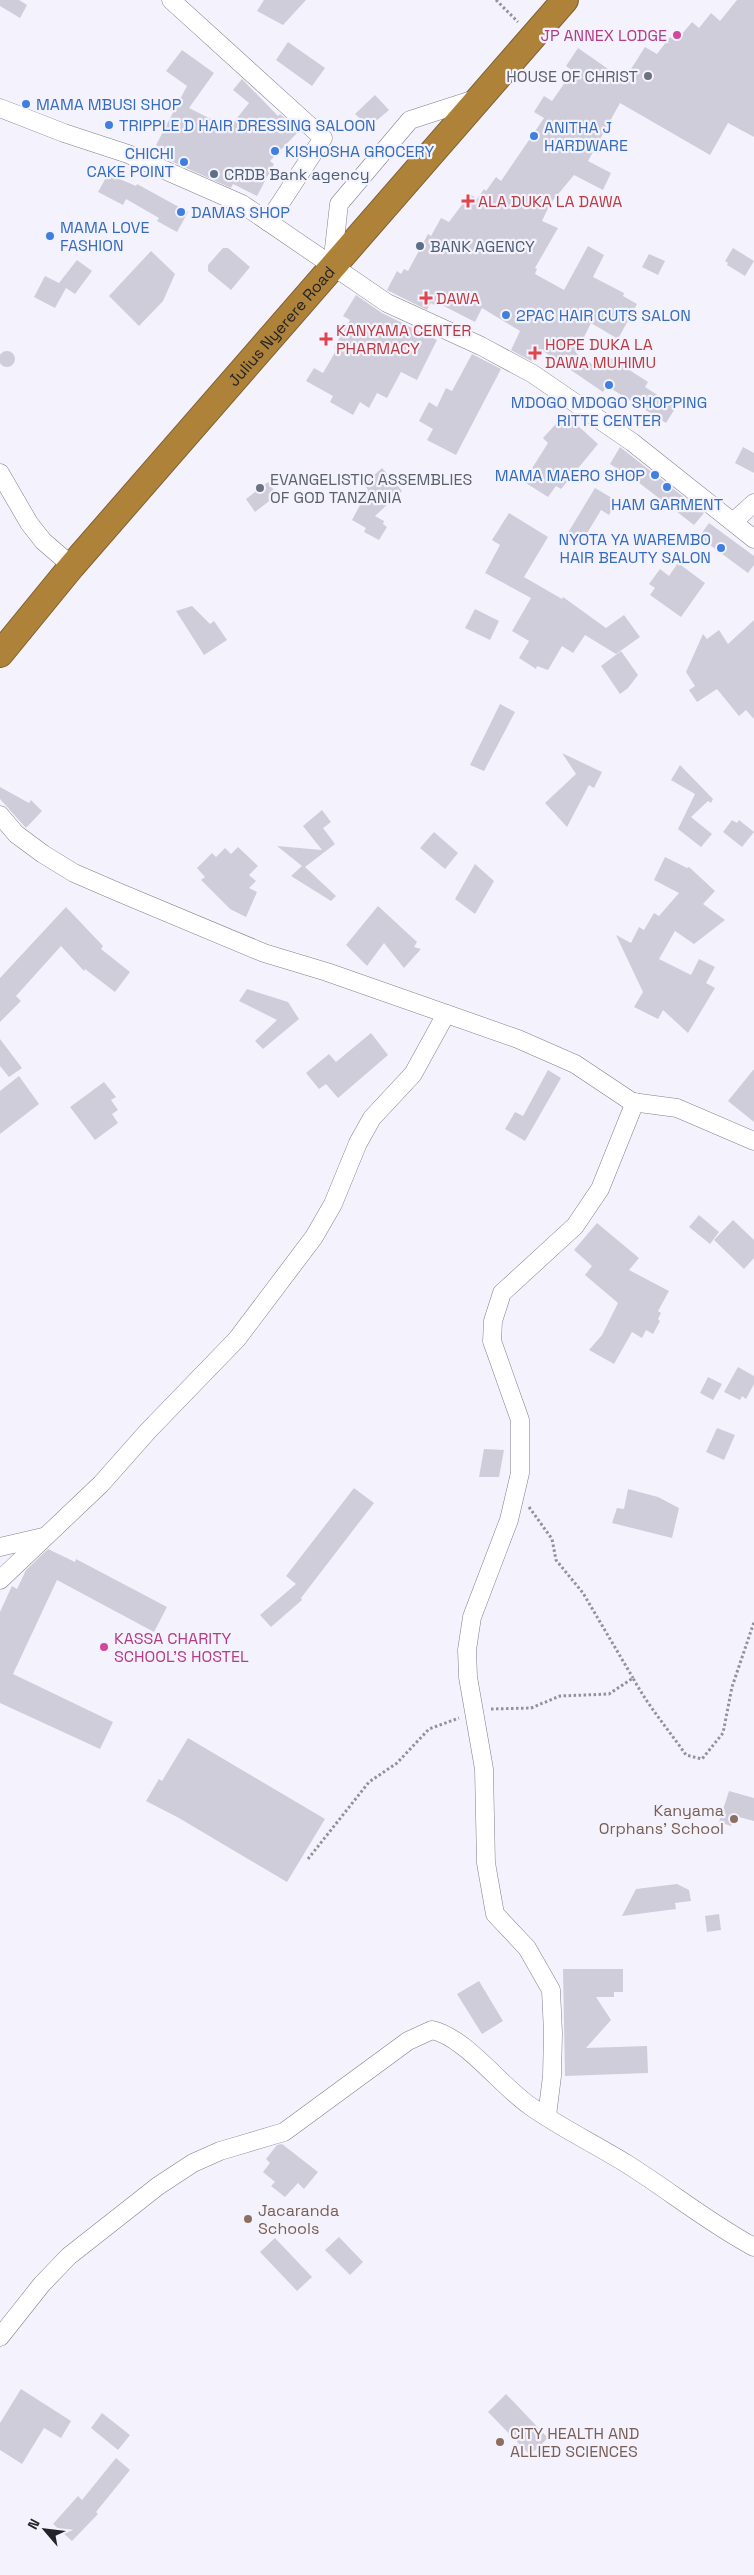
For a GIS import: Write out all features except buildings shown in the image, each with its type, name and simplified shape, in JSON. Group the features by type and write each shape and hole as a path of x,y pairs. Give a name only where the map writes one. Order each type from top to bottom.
{"highway":[{"name":"Julius Nyerere Road","path":"0,654 72,566 565,0"}],"street":[{"path":"171,0 323,138 268,222"},
{"path":"332,266 339,204 410,120 478,98"},
{"path":"0,108 64,133 128,154 242,204 387,303 481,346 533,374 632,442 754,539"},
{"path":"0,473 28,523 43,541 72,566"},
{"path":"733,522 754,503"},
{"path":"0,815 16,834 43,854 92,881 264,953 328,972 518,1039 575,1064 623,1098 635,1102 677,1108 754,1141"},
{"path":"0,1580 43,1537 101,1484 148,1431 237,1339 314,1236 334,1204 358,1143 372,1118 413,1074 446,1014"},
{"path":"547,2116 552,2076 553,2033 550,1990 527,1948 495,1914 486,1863 484,1770 468,1677 467,1650 472,1617 509,1520 520,1472 520,1420 492,1341 493,1321 502,1293 575,1226 600,1189 635,1102"},
{"path":"0,1547 43,1537"},
{"path":"0,2338 42,2284 69,2256 158,2186 193,2163 220,2150 284,2132 422,2033 432,2030 447,2035 462,2045 530,2106 668,2190 727,2233 754,2247"}],"path":[{"path":"496,0 532,37"},
{"path":"516,1489 552,1539 556,1560 583,1593 646,1703 668,1728 686,1755 702,1759 723,1733 732,1687 754,1622"},
{"path":"308,1859 369,1782 397,1763 429,1728 474,1712 500,1708 531,1708 560,1696 610,1694 633,1678"}],"place":[{"name":"JP ANNEX LODGE","path":"677,35"},
{"name":"HOUSE OF CHRIST","path":"648,76"},
{"name":"MAMA MBUSI SHOP","path":"26,104"},
{"name":"TRIPPLE D HAIR DRESSING SALOON","path":"109,125"},
{"name":"ANITHA J HARDWARE","path":"534,136"},
{"name":"KISHOSHA GROCERY","path":"275,151"},
{"name":"CHICHI CAKE POINT","path":"184,162"},
{"name":"CRDB Bank agency","path":"214,174"},
{"name":"ALA DUKA LA DAWA","path":"468,201"},
{"name":"DAMAS SHOP","path":"181,212"},
{"name":"MAMA LOVE FASHION","path":"50,236"},
{"name":"BANK AGENCY","path":"420,246"},
{"name":"DAWA","path":"426,298"},
{"name":"2PAC HAIR CUTS SALON","path":"506,315"},
{"name":"KANYAMA CENTER PHARMACY","path":"326,339"},
{"name":"HOPE DUKA LA DAWA MUHIMU","path":"535,353"},
{"name":"MDOGO MDOGO SHOPPING RITTE CENTER","path":"609,385"},
{"name":"MAMA MAERO SHOP","path":"655,475"},
{"name":"HAM GARMENT","path":"667,487"},
{"name":"EVANGELISTIC ASSEMBLIES OF GOD TANZANIA","path":"260,488"},
{"name":"NYOTA YA WAREMBO HAIR BEAUTY SALON","path":"721,548"},
{"name":"KASSA CHARITY SCHOOL'S HOSTEL","path":"104,1647"},
{"name":"Kanyama Orphans' School","path":"734,1819"},
{"name":"Jacaranda Schools","path":"248,2219"},
{"name":"CITY HEALTH AND ALLIED SCIENCES","path":"500,2442"}]}
